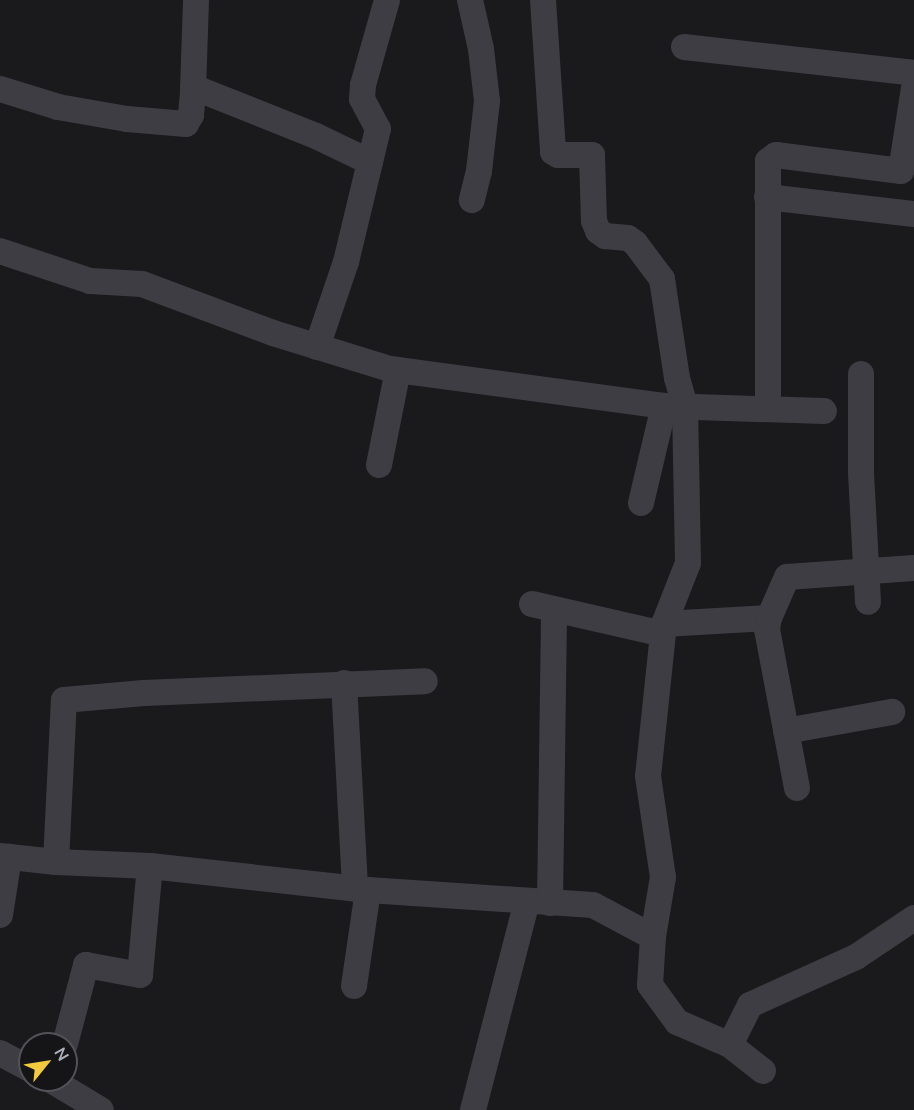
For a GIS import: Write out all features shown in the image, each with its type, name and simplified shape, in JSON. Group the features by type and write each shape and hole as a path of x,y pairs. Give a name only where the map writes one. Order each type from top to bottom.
{"street":[{"path":"0,90 58,107 179,125 186,124 191,115 196,0"},
{"path":"317,347 346,262 378,129 367,113 362,99 363,85 387,0"},
{"path":"470,0 481,50 487,101 479,171 472,200"},
{"path":"543,0 553,152 558,155 592,155 594,222 598,231 605,236 628,238 635,243 662,279 677,378 674,406 688,563 664,629 648,776 663,877 653,937 650,985 677,1022 730,1045 763,1071"},
{"path":"684,47 914,73"},
{"path":"193,87 316,136 370,162"},
{"path":"768,409 768,161 776,155 901,171 914,88"},
{"path":"767,197 914,214"},
{"path":"0,251 90,281 142,284 317,347 398,370 674,406 824,411"},
{"path":"379,465 398,370"},
{"path":"861,374 864,570 868,602"},
{"path":"640,503 674,406"},
{"path":"797,788 768,638 769,618 788,577 914,567"},
{"path":"473,1110 538,902 543,607 664,629 769,618"},
{"path":"56,862 64,700 344,683 425,681"},
{"path":"344,683 361,890 354,986"},
{"path":"786,731 892,712"},
{"path":"0,915 5,856 56,862 150,866 361,890 593,905 653,937"},
{"path":"68,1032 86,965 140,975 150,866"},
{"path":"730,1045 750,1005 856,957 914,918"},
{"path":"0,1053 18,1063"},
{"path":"71,1092 101,1110"}]}
